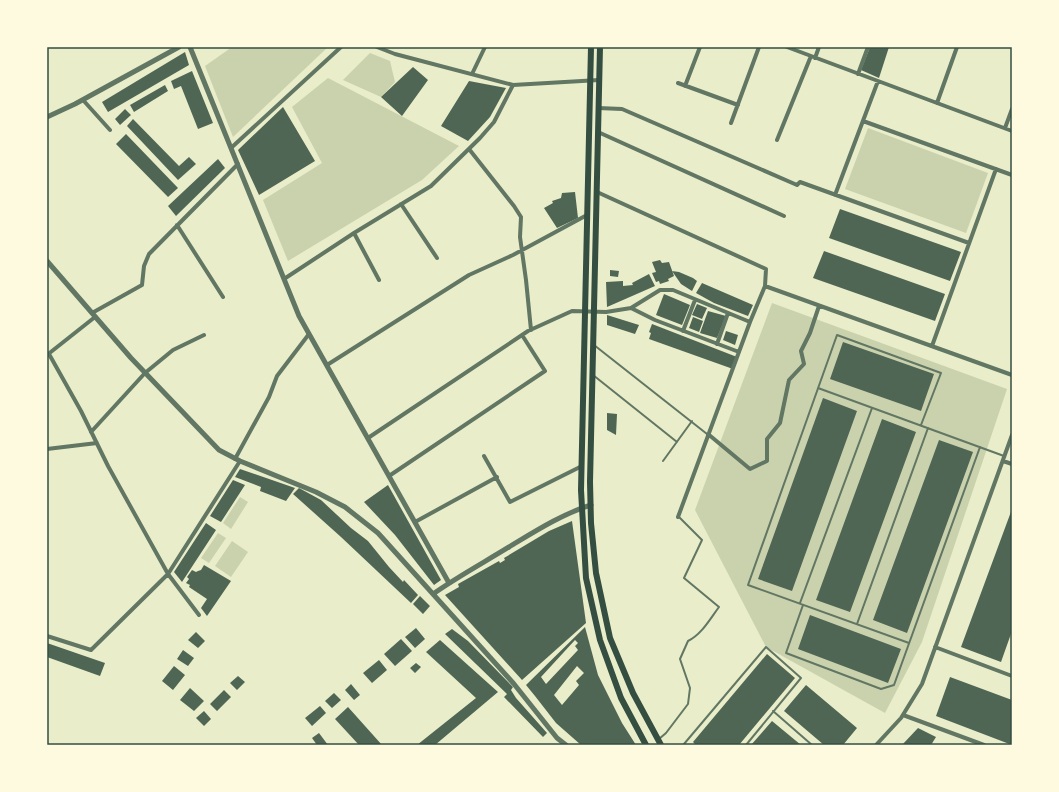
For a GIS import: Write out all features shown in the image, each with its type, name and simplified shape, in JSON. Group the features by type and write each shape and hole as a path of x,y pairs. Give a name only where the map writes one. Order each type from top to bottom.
{"main road":[{"path":"591,47 582,466 582,508 586,578 600,640 621,698 646,745"},
{"path":"600,47 590,506 596,573 610,638 633,693 659,743"}],"street":[{"path":"47,117 83,100 179,47"},
{"path":"190,47 299,316 449,583"},
{"path":"231,148 341,47"},
{"path":"377,47 395,54 513,85 599,80"},
{"path":"472,74 485,47"},
{"path":"685,86 700,47"},
{"path":"731,123 759,47"},
{"path":"786,47 1012,131"},
{"path":"777,140 813,57 819,47"},
{"path":"858,74 868,47"},
{"path":"937,103 956,47"},
{"path":"835,195 878,81"},
{"path":"678,83 738,105"},
{"path":"284,279 354,233 431,186 494,122 513,85"},
{"path":"83,100 110,130"},
{"path":"598,108 622,109 798,185 800,182 969,243"},
{"path":"1005,128 1012,109"},
{"path":"863,121 1012,175"},
{"path":"598,132 784,216"},
{"path":"468,149 514,206 521,217 520,237 523,250 531,330"},
{"path":"199,615 168,574 108,466 81,411 48,354 94,315 142,285 144,266 149,254 238,164"},
{"path":"932,346 996,169"},
{"path":"597,192 766,269 765,286 750,322 678,516"},
{"path":"401,204 437,258"},
{"path":"327,365 469,275 523,250 587,215"},
{"path":"177,225 223,298"},
{"path":"354,233 379,280"},
{"path":"47,261 145,373 219,450 238,460 316,492 345,507 378,533 514,684 558,738 566,745"},
{"path":"765,286 1012,375"},
{"path":"368,438 522,335 572,311 606,312 631,308 660,290 673,290 750,322"},
{"path":"684,332 695,300"},
{"path":"708,434 750,469 767,461 767,439 780,423 790,380 804,364 801,350 810,333 819,306"},
{"path":"631,308 684,332 739,352"},
{"path":"717,344 728,313"},
{"path":"47,636 91,650 168,574 238,460 269,397 277,376 309,334"},
{"path":"92,432 145,373 173,350 204,335"},
{"path":"389,476 546,371 522,335"},
{"path":"876,745 903,715 922,684 1012,435"},
{"path":"47,449 97,443"},
{"path":"484,456 510,502 582,466"},
{"path":"1003,461 1012,464"},
{"path":"415,522 497,477"},
{"path":"433,594 542,528 582,508 590,506"},
{"path":"935,647 1012,676"},
{"path":"903,715 984,745"}],"lane":[{"path":"909,642 748,585 837,335 941,373 921,426"},
{"path":"593,344 708,434"},
{"path":"592,374 677,442"},
{"path":"818,388 1004,456"},
{"path":"872,408 801,604 786,653 881,689 894,685 980,447"},
{"path":"663,461 692,422"},
{"path":"857,624 928,428"},
{"path":"659,743 688,704 690,688 680,659 688,641 695,638 719,607 684,578 702,540 678,516"},
{"path":"685,745 684,744 766,647 801,678 746,745"},
{"path":"773,712 812,745"}],"green space":[{"path":"232,47 328,47 233,137 205,66"},
{"path":"370,53 390,61 395,82 381,97 343,80"},
{"path":"328,78 459,146 422,180 288,261 263,200 322,163 292,107"},
{"path":"868,128 988,173 966,233 845,189"},
{"path":"772,303 1007,389 922,642 885,713 766,647 695,510"},
{"path":"240,497 248,502 231,529 223,523"},
{"path":"218,533 226,538 209,563 201,558"},
{"path":"232,541 248,552 231,577 215,566"}],"building":[{"path":"870,47 889,47 879,78 861,70"},
{"path":"185,52 189,65 108,112 102,102"},
{"path":"413,67 428,80 402,116 381,97"},
{"path":"192,71 213,123 198,129 181,86 174,89 171,81"},
{"path":"469,81 506,88 490,117 468,141 441,126"},
{"path":"165,85 168,91 134,112 130,105"},
{"path":"283,107 315,161 259,195 238,150"},
{"path":"125,109 131,115 120,125 115,119"},
{"path":"133,119 179,166 189,157 196,164 178,180 127,126"},
{"path":"126,134 178,188 168,197 116,144"},
{"path":"218,159 225,168 176,216 168,206"},
{"path":"575,192 578,218 557,228 544,208 553,203 552,201 561,198 562,193"},
{"path":"840,209 961,252 950,281 829,238"},
{"path":"824,251 945,294 935,321 813,278"},
{"path":"660,260 662,263 669,262 674,276 668,279 669,281 660,284 659,281 656,282 652,273 656,272 652,262"},
{"path":"610,270 619,271 618,277 610,276"},
{"path":"672,271 679,272 697,281 692,291 681,284"},
{"path":"649,274 655,286 607,307 606,282 623,281 623,286 633,285 632,283"},
{"path":"702,283 753,305 748,316 714,303 696,293"},
{"path":"664,294 690,305 682,325 656,315"},
{"path":"697,304 707,308 702,319 692,315"},
{"path":"708,311 726,316 717,338 700,333"},
{"path":"607,315 639,325 635,334 607,325"},
{"path":"693,317 703,321 699,332 689,328"},
{"path":"652,324 737,357 733,369 649,339 651,333 649,332"},
{"path":"726,331 738,335 735,345 723,340"},
{"path":"843,342 934,374 921,411 830,379"},
{"path":"823,398 857,411 792,591 758,579"},
{"path":"607,413 617,414 616,435 607,430"},
{"path":"882,419 916,432 850,612 816,600"},
{"path":"939,440 973,452 907,633 873,620"},
{"path":"240,469 295,488 286,501 260,491 261,487 235,477"},
{"path":"233,480 245,485 221,522 210,516"},
{"path":"388,485 441,580 434,585 395,535 364,502"},
{"path":"299,488 321,500 351,528 368,541 389,567 418,595 411,603 293,494"},
{"path":"1012,509 1012,631 1001,662 961,647"},
{"path":"572,521 586,623 522,680 445,595 459,587 458,584 499,561 500,563 505,560 504,558 549,531"},
{"path":"206,523 216,530 182,582 174,572"},
{"path":"204,565 231,581 207,616 201,608 207,599 189,587 190,585 186,583 189,579 187,577 192,570 196,572 201,570"},
{"path":"420,596 430,606 423,614 413,604"},
{"path":"810,615 901,649 888,683 798,649"},
{"path":"585,627 598,675 622,723 636,745 581,745 556,723 526,685","holes":["575,640 578,643 575,646 578,650 546,684 541,677","577,666 584,673 576,681 579,685 562,705 554,695"]},
{"path":"416,628 425,639 415,648 405,637"},
{"path":"452,629 468,641 513,687 511,690 516,698 547,733 543,737 504,697 507,694 445,634"},
{"path":"196,632 205,641 198,648 188,640"},
{"path":"401,639 412,651 395,666 384,654"},
{"path":"440,640 498,692 435,745 417,745 476,698 426,652"},
{"path":"47,643 105,663 100,676 47,657"},
{"path":"183,650 194,658 188,666 177,659"},
{"path":"767,654 795,678 739,745 696,745 693,742"},
{"path":"379,660 387,670 372,683 363,673"},
{"path":"416,663 421,667 415,673 410,668"},
{"path":"174,666 185,675 173,690 162,681"},
{"path":"238,676 245,682 237,690 230,683"},
{"path":"950,677 1012,700 1012,745 936,716"},
{"path":"351,684 360,695 354,700 345,690"},
{"path":"806,685 857,728 843,745 824,745 784,711"},
{"path":"190,688 204,701 194,711 180,700"},
{"path":"224,690 231,697 217,711 210,704"},
{"path":"334,693 341,700 332,708 325,701"},
{"path":"320,706 326,713 312,726 305,718"},
{"path":"348,707 382,745 359,745 335,719"},
{"path":"204,711 211,719 204,726 196,718"},
{"path":"772,721 801,745 751,745"},
{"path":"918,728 936,737 931,745 902,745"},
{"path":"319,733 328,745 317,745 312,738"}]}
